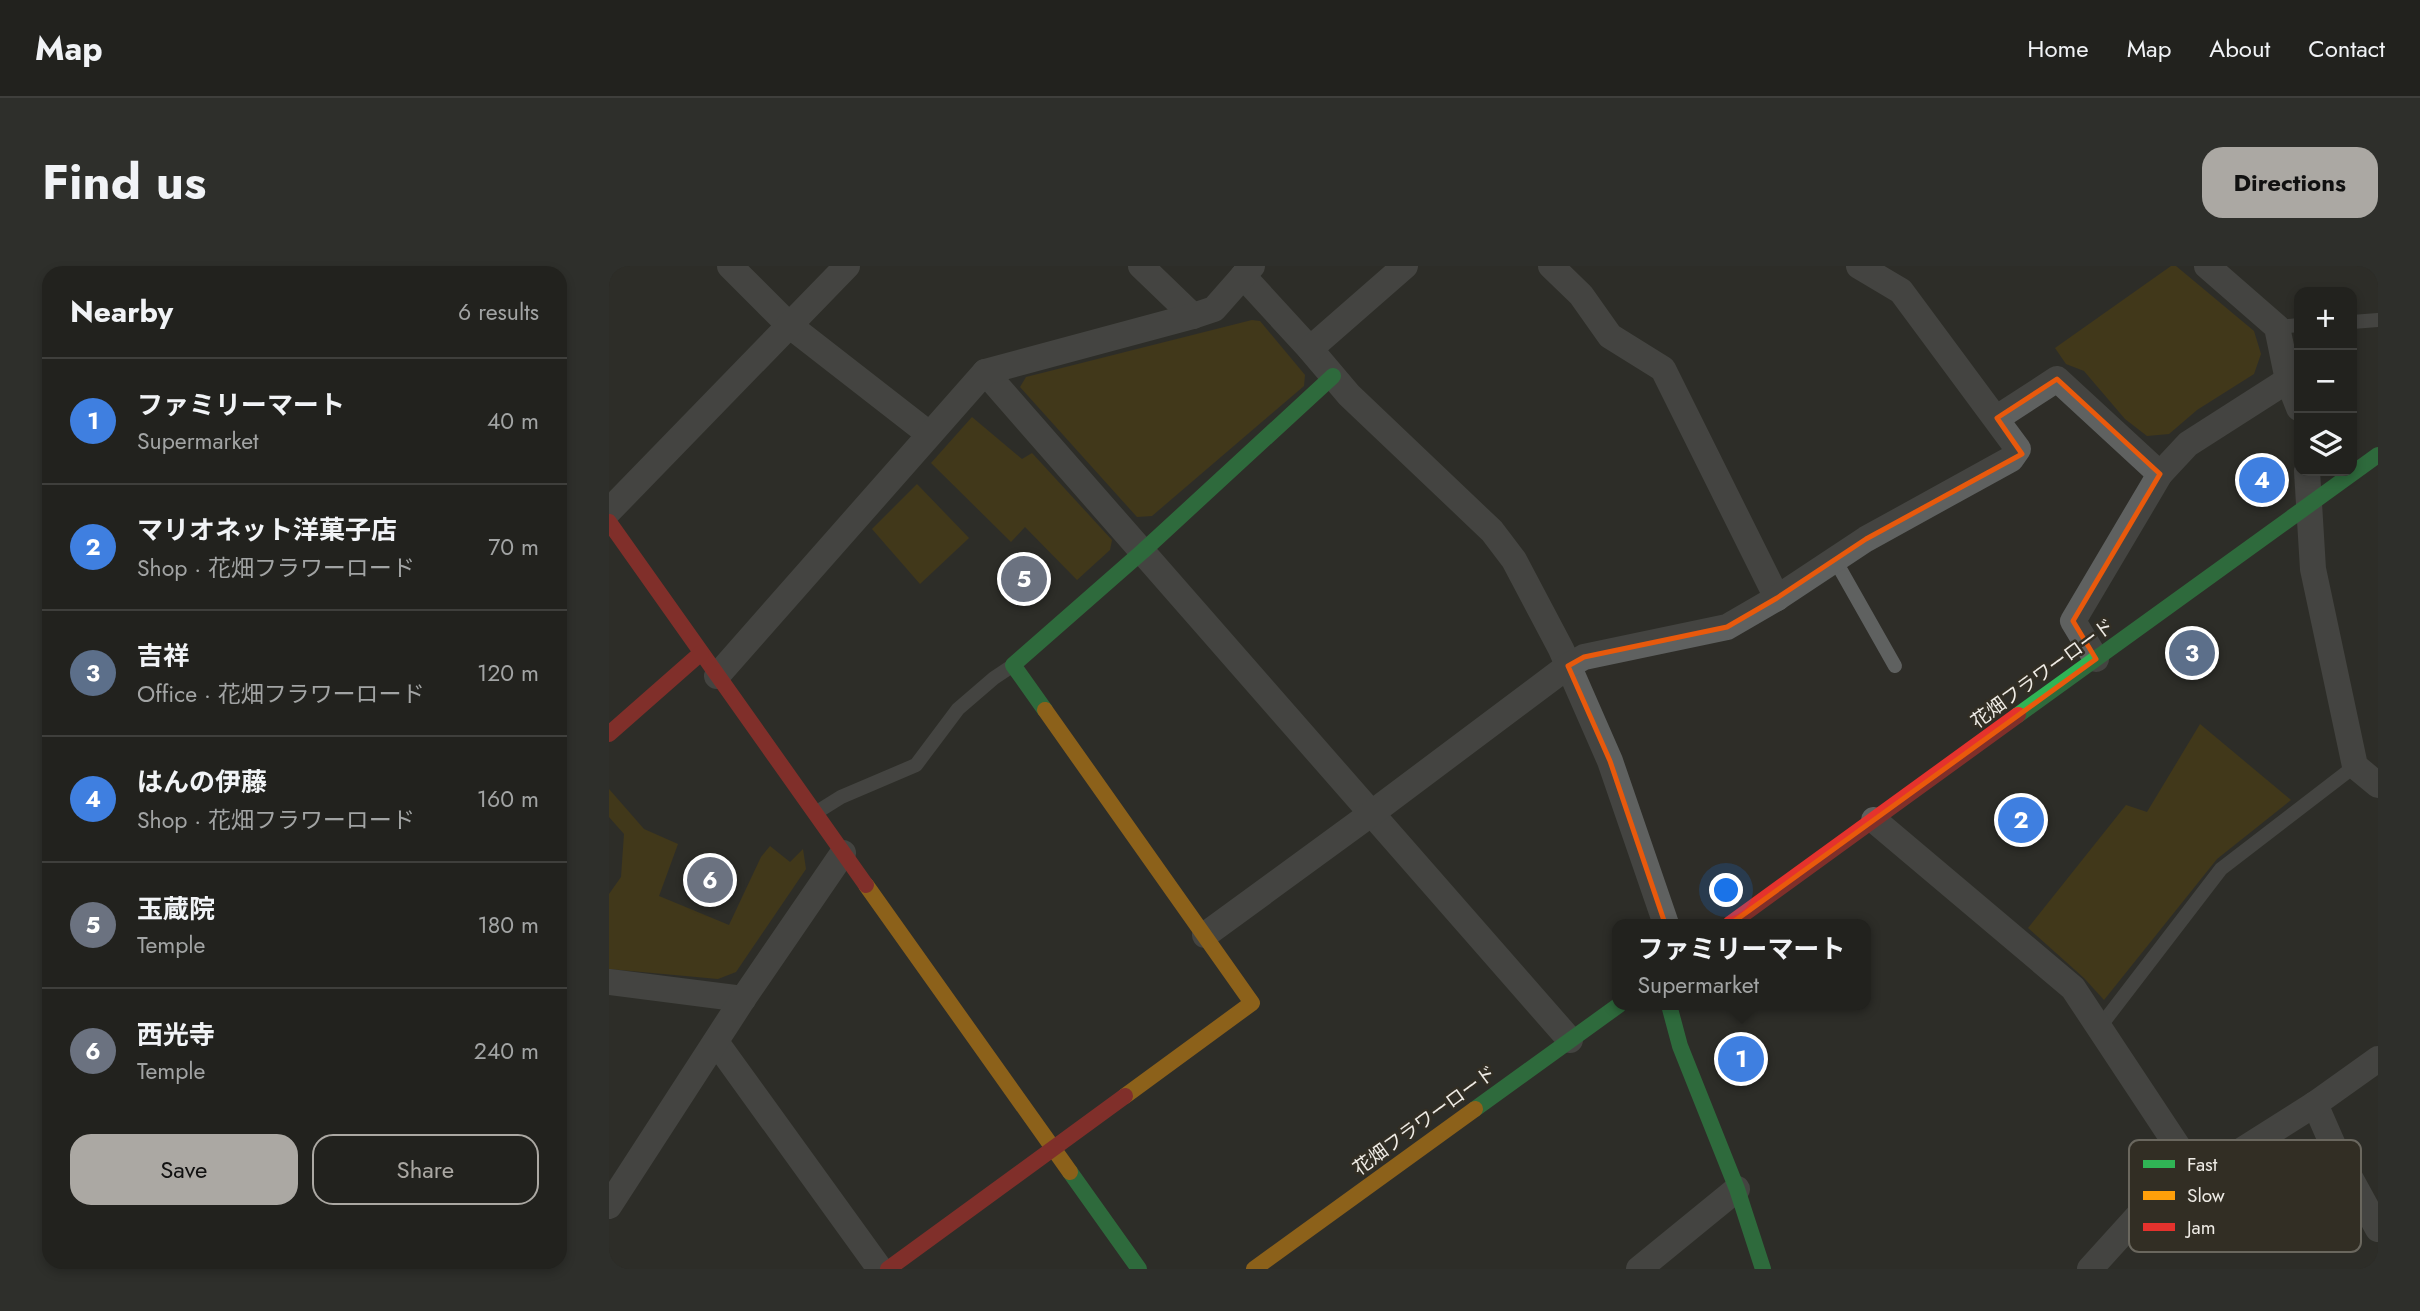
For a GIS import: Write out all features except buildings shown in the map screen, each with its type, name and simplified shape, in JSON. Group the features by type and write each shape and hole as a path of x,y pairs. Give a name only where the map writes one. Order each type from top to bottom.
{"street":[{"path":"730,266 789,325 929,435"},
{"path":"609,511 847,266"},
{"path":"1141,266 1193,316"},
{"path":"1310,349 1405,266"},
{"path":"1551,266 1581,295 1610,336 1663,369 1777,598"},
{"path":"1205,935 1568,666 1584,657 1727,627 1777,598 1866,539 2011,459 2018,449 1901,291 1859,266"},
{"path":"2207,266 2288,326 2288,380 2294,395"},
{"path":"717,676 985,372 1214,309 1248,271 1349,395 1492,531 1514,559 1568,666 1610,761 1663,919"},
{"path":"985,372 1570,1040"},
{"path":"888,1269 1252,1003 1013,665 1143,551 1333,376"},
{"path":"1997,418 2057,379 2160,474"},
{"path":"2096,659 2073,621 2160,474 2188,444 2288,380"},
{"name":"花畑フラワーロード","path":"1737,919 2378,455"},
{"path":"2307,476 2313,569 2355,766 2378,785"},
{"path":"609,522 1139,1269"},
{"path":"609,734 701,653"},
{"path":"1874,820 2073,988 2173,1140"},
{"path":"609,1206 743,999 843,853"},
{"path":"609,982 743,999"},
{"name":"花畑フラワーロード","path":"1254,1269 1612,1010"},
{"path":"1670,1010 1680,1046 1737,1189 1763,1269"},
{"path":"716,1042 880,1269"},
{"path":"2257,1140 2315,1104 2378,1059"},
{"path":"2315,1104 2331,1140"},
{"path":"1639,1269 1737,1189"},
{"path":"2361,1198 2378,1229"},
{"path":"2090,1269 2129,1226"}],"lane":[{"path":"2357,322 2378,320"},
{"path":"1835,560 1895,667"},
{"path":"816,812 841,797 916,765 958,709 1013,665"},
{"path":"2099,1028 2221,869 2355,766"}],"highlighted area":[{"path":"2057,379 2160,474 2073,621 2096,659 1678,962 1610,761 1568,666 1584,657 1727,627 1777,598 1866,539 2022,454 1997,418"}],"shaded area":[{"path":"2171,266 2176,266 2254,331 2261,354 2254,374 2197,410 2169,434 2147,436 2125,419 2084,371 2066,364 2055,348"},
{"path":"1252,320 1260,321 1305,375 1304,386 1152,516 1137,517 1020,387 1026,377"},
{"path":"972,417 1022,459 1032,453 1112,540 1110,550 1077,580 1025,527 1011,542 931,463"},
{"path":"917,484 969,538 920,584 872,529"},
{"path":"2200,724 2291,800 2217,859 2104,1000 2084,978 2028,928 2126,805 2147,812"},
{"path":"609,789 644,829 678,844 659,896 729,925 761,857 770,846 790,862 803,849 806,869 736,972 718,979 609,969 609,894 621,877 624,834 609,817"}],"traffic: fast":[{"path":"1045,710 1013,665 1143,551 1333,376"},
{"path":"2018,715 2378,455"},
{"path":"1475,1109 1612,1010"},
{"path":"1670,1010 1680,1046 1737,1189 1763,1269"},
{"path":"1070,1172 1139,1269"}],"traffic: slow":[{"path":"1045,710 1252,1003 1125,1096"},
{"path":"866,885 1070,1172"},
{"path":"1254,1269 1475,1109"}],"traffic: jam":[{"path":"609,522 866,885"},
{"path":"609,734 701,653"},
{"path":"1737,919 2018,715"},
{"path":"888,1269 1125,1096"}],"place":[{"name":"はんの伊藤","path":"2262,480"},
{"name":"玉蔵院","path":"1024,579"},
{"name":"吉祥","path":"2192,653"},
{"name":"マリオネット洋菓子店","path":"2021,820"},
{"name":"西光寺","path":"710,880"},
{"name":"ファミリーマート","path":"1741,1059"}]}
